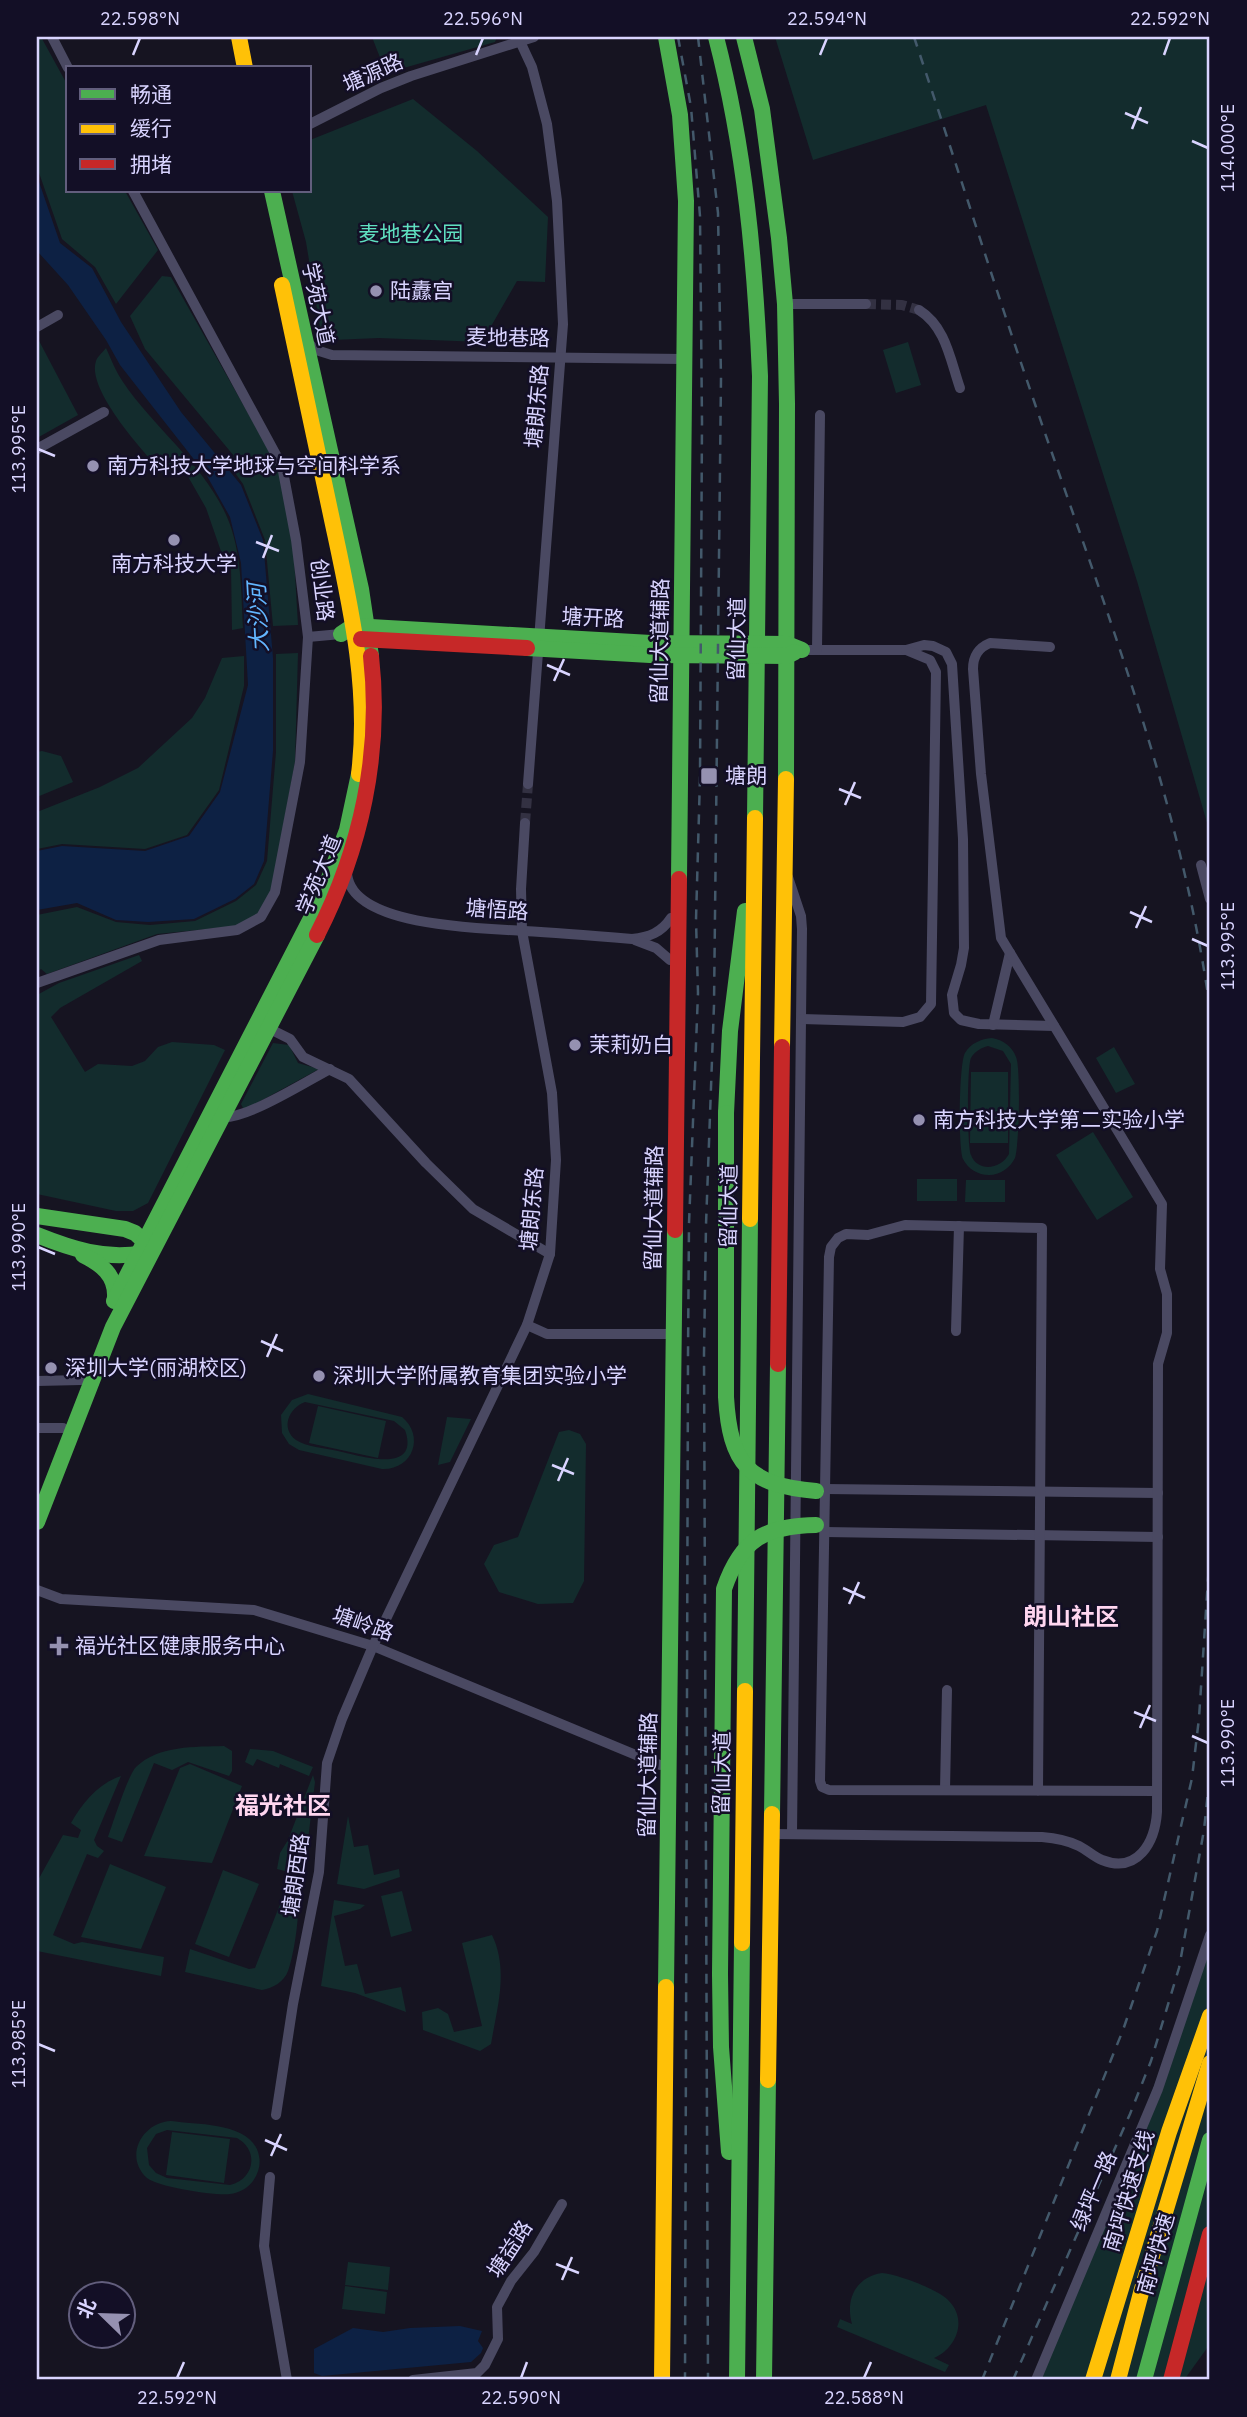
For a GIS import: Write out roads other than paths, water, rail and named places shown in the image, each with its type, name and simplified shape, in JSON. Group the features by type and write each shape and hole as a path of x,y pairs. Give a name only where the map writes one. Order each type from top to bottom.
{"main road":[{"path":"228,37 234,66"},
{"path":"239,37 246,66"},
{"name":"留仙大道辅路","path":"658,37 668,91 675,160 681,359"},
{"name":"留仙大道辅路","path":"663,2380 677,649 686,201 680,115 666,37"},
{"name":"留仙大道","path":"716,37 740,142 755,265 761,376 737,2380"},
{"path":"744,37 761,109 772,177 785,304 798,650 784,865 764,2380"},
{"name":"学苑大道","path":"37,1495 116,1297 222,1116 331,907 361,825 370,775 374,727 373,673 357,633 261,192"},
{"name":"学苑大道","path":"37,1522 144,1248 312,917 345,838 359,780 362,696 357,633 313,379 272,192"},
{"name":"塘开路","path":"357,633 677,649 798,650"},
{"name":"塘开路","path":"357,633 399,641 538,642"},
{"path":"373,673 381,654 388,646 399,641"},
{"name":"留仙大道辅路","path":"654,2380 660,1765 670,1334 670,960 677,649"},
{"path":"755,810 730,1031 726,1113 726,1407 729,1433 739,1459 759,1478 782,1488 822,1491"},
{"path":"37,1216 125,1229 144,1248 126,1257 96,1254 59,1244"},
{"path":"37,1235 105,1268 115,1281 116,1297"},
{"path":"738,2253 722,2081 720,1974 724,1590 734,1561 752,1541 782,1527 822,1527"},
{"name":"南坪快速支线","path":"1095,2376 1169,2132 1210,2016"},
{"name":"南坪快速","path":"1118,2380 1142,2289 1210,2063"},
{"name":"南坪快速","path":"1144,2380 1210,2140"},
{"path":"1171,2380 1210,2234"}],"street":[{"path":"52,37 67,66"},
{"name":"塘源路","path":"312,123 411,76 519,39 534,37"},
{"name":"塘朗东路","path":"519,39 541,95 549,134 563,324 527,784"},
{"name":"创业路","path":"37,983 159,940 237,930 261,916 275,892 300,762 308,637 292,514 282,466 134,192"},
{"path":"785,304 866,304"},
{"path":"919,310 932,320 942,335 960,388"},
{"path":"37,327 58,315"},
{"name":"麦地巷路","path":"304,339 316,350 332,355 681,359"},
{"path":"313,379 320,363 332,355"},
{"path":"37,449 104,412"},
{"path":"820,415 798,650 906,650 925,645 946,652 950,657 963,839 964,935 961,965 951,995 951,1005 954,1013 968,1023 1054,1026"},
{"path":"308,637 357,633"},
{"path":"772,1834 1054,1838 1115,1863 1140,1855 1151,1842 1155,1831 1158,1364 1167,1333 1167,1294 1160,1269 1162,1204 1010,953 998,928 981,774 973,662 979,650 990,643 1050,647"},
{"path":"802,1019 903,1022 920,1017 931,1004 936,672 930,660 906,650"},
{"name":"塘朗东路","path":"373,1646 527,1325 550,1254 556,1160 552,1093 522,931 521,889 525,823"},
{"path":"784,865 802,916 792,1834"},
{"path":"1201,865 1210,899"},
{"path":"347,869 348,883 363,901"},
{"path":"331,907 345,900 363,901"},
{"name":"塘悟路","path":"363,901 430,923 632,939 657,932 671,918"},
{"name":"塘悟路","path":"632,939 656,948 670,960"},
{"path":"993,1025 1010,953"},
{"path":"268,1028 290,1039 303,1056 349,1079 426,1163 473,1209 550,1254"},
{"path":"222,1116 228,1118 245,1114 330,1069"},
{"path":"1038,1791 1042,1228 905,1225 869,1235 846,1234 838,1238 831,1247 829,1257 822,1491 822,1787 829,1790 1038,1791 1157,1791"},
{"path":"956,1331 959,1226"},
{"path":"527,1325 547,1334 670,1334"},
{"path":"37,1381 81,1380"},
{"path":"37,1428 63,1428"},
{"path":"822,1491 1158,1493"},
{"path":"822,1527 1040,1535 1158,1536"},
{"name":"塘岭路","path":"37,1590 61,1599 254,1610 373,1646 660,1765"},
{"name":"塘朗西路","path":"276,2116 293,2004 319,1872 327,1763 342,1718 373,1646"},
{"path":"945,1790 947,1690"},
{"name":"绿坪一路","path":"1036,2380 1158,2089 1210,1935"},
{"path":"270,2177 264,2246 287,2380"},
{"name":"塘益路","path":"413,2380 477,2373 485,2365 498,2339 497,2307 562,2204"}],"water":[{"name":"大沙河","path":"37,176 60,243 92,268 121,322 181,412 241,485 263,540 273,658 273,751 264,861 254,884 235,899 194,919 148,922 116,920 77,903 37,910 37,851 62,846 145,851 189,836 220,792 248,685 241,563 230,517 207,476 120,365 68,285 38,252"},
{"path":"460,2326 482,2331 478,2341 483,2348 471,2362 322,2376 314,2373 314,2349 353,2328 383,2332"}],"tunnel":[{"path":"866,304 902,305 919,310"},
{"path":"525,823 528,784"}],"railway":[{"path":"678,37 691,107 700,216 702,422 700,777 696,920 698,993 689,1224 685,2380"},
{"path":"698,37 718,213 721,378 714,1005 704,1354 708,2380"},
{"path":"914,37 1019,358 1113,628 1160,778 1197,931 1210,1009"},
{"path":"982,2380 1123,2030 1157,1931 1192,1778 1199,1718 1210,1549"},
{"path":"1013,2380 1151,2061 1179,1968 1204,1830 1210,1772"}],"place":[{"name":"陆纛宫","path":"376,291"},
{"name":"南方科技大学地球与空间科学系","path":"93,466"},
{"name":"南方科技大学","path":"174,540"},
{"name":"塘朗","path":"709,776"},
{"name":"茉莉奶白","path":"575,1045"},
{"name":"南方科技大学第二实验小学","path":"919,1120"},
{"name":"深圳大学(丽湖校区)","path":"51,1368"},
{"name":"深圳大学附属教育集团实验小学","path":"319,1376"},
{"name":"福光社区健康服务中心","path":"59,1646"}],"district":[{"name":"朗山社区","path":"1071,1617"},
{"name":"福光社区","path":"283,1806"}],"park label":[{"name":"麦地巷公园","path":"411,234"}]}
